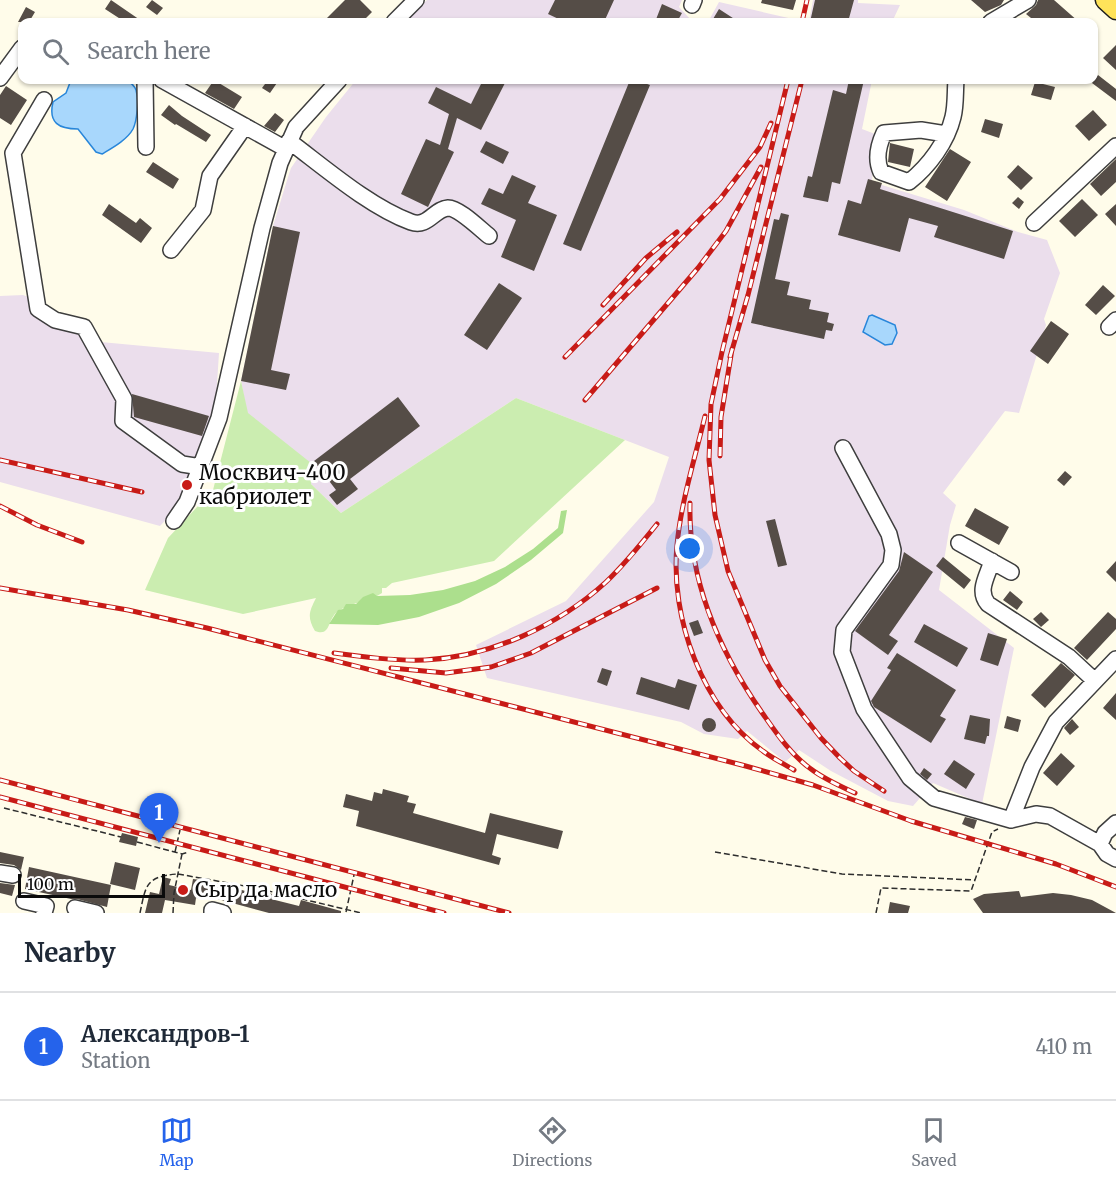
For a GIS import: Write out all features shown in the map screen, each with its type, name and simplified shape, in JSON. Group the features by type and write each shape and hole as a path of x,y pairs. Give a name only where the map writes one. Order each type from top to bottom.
{"main road":[{"path":"1105,0 1116,10"}],"street":[{"path":"398,18 416,0"},
{"path":"998,18 1028,0"},
{"path":"0,78 18,53"},
{"path":"145,84 146,147"},
{"path":"169,84 246,126 287,145 390,213 415,223 430,219 441,210 449,208 458,211 489,236"},
{"path":"174,521 187,502 219,418 262,228 280,162 296,127 335,84"},
{"path":"946,134 921,130 884,133 879,145 877,164 881,172 909,182 924,170 946,134 953,117 956,84"},
{"path":"44,100 13,153 38,309 55,320 84,327 124,399 123,422 182,464 201,467"},
{"path":"171,250 202,210 210,176 246,126"},
{"path":"1034,223 1116,146"},
{"path":"843,447 889,534 893,550 891,565 844,630 842,652 864,710 910,778 934,798 1011,820 1036,814 1050,816 1100,844 1107,854 1116,859"},
{"path":"959,543 1011,572"},
{"path":"992,561 982,598 1069,657 1095,681"},
{"path":"1011,820 1032,767 1056,722 1116,659"},
{"path":"1100,844 1105,833 1116,823"},
{"path":"24,901 46,906 44,913"},
{"path":"75,908 96,913"},
{"path":"212,913 212,910 223,913"}],"path":[{"path":"4,808 121,837"},
{"path":"876,913 881,888 971,891 992,832 1011,820"},
{"path":"175,852 180,830"},
{"path":"137,842 182,854 189,852"},
{"path":"715,852 842,874 975,880"},
{"path":"173,913 174,893 182,854"},
{"path":"140,913 145,888 149,882 164,875 184,873"},
{"path":"178,874 256,888 361,913"},
{"path":"346,910 354,875"}],"shaded area":[{"path":"427,0 682,0 679,7 689,18 408,18"},
{"path":"813,0 858,0 858,3 900,5 894,18 810,18"},
{"path":"719,2 789,18 710,18"},
{"path":"353,84 871,84 862,129 875,134 872,182 964,210 1018,232 1047,240 1060,273 1044,319 1046,325 1019,413 1005,411 943,493 956,505 950,525 939,590 1014,648 982,804 933,783 913,806 888,801 831,771 799,750 785,762 747,731 738,739 704,734 681,722 487,678 476,645 566,601 654,502 669,457 516,398 341,513 311,484 313,462 311,464 247,413 241,381 273,226 288,177 291,168 326,117"},
{"path":"23,295 39,301 90,341 219,353 216,399 189,488 179,506 160,526 0,482 0,296"}],"green space":[{"path":"241,381 248,413 311,463 314,461 311,484 341,513 516,398 625,440 494,561 392,583 382,588 382,593 377,596 340,610 334,615 326,630 320,632 315,631 310,618 310,611 316,598 243,614 145,590 168,538 213,490"},
{"path":"567,510 563,533 531,560 496,584 459,603 419,617 378,625 329,624 338,610 343,609 346,604 356,604 363,597 373,593 377,596 410,595 443,590 475,581 505,567 533,549 558,528 561,511"}],"water":[{"path":"69,84 132,84 136,90 137,99 136,121 133,129 115,146 102,154 96,152 78,129 65,128 54,120 53,102 66,93"},
{"path":"872,315 895,325 897,333 892,344 885,345 863,332 869,316"}],"building":[{"path":"111,0 137,18 119,18 105,9"},
{"path":"152,0 163,8 157,15 146,7"},
{"path":"345,0 360,0 372,12 366,18 327,18"},
{"path":"555,0 614,0 606,18 556,18 548,14"},
{"path":"762,0 796,0 793,10 761,3"},
{"path":"815,0 854,0 849,18 811,18"},
{"path":"971,0 1004,0 1001,5 985,12"},
{"path":"1038,0 1054,0 1074,18 1031,18 1026,14"},
{"path":"662,4 682,13 679,18 657,18"},
{"path":"26,7 35,12 31,18 20,18"},
{"path":"719,9 733,18 714,18"},
{"path":"1116,45 1116,70 1103,58"},
{"path":"1098,75 1116,89 1116,101 1093,84 1098,84"},
{"path":"211,84 221,84 242,97 234,109 205,93"},
{"path":"265,84 276,84 270,93 262,88"},
{"path":"481,84 504,84 481,130 457,118 448,149 454,152 428,207 401,194 426,139 440,145 449,114 428,103 436,87 471,104"},
{"path":"628,84 650,85 581,251 563,244"},
{"path":"848,84 863,84 840,184 832,182 828,202 803,197 808,176 812,177 833,90 846,94"},
{"path":"1034,84 1055,87 1051,100 1031,95"},
{"path":"6,86 27,100 11,125 0,118 0,95"},
{"path":"169,105 211,135 206,142 161,115"},
{"path":"1093,110 1107,125 1089,141 1075,126"},
{"path":"275,113 284,120 275,132 264,126"},
{"path":"985,119 1003,124 999,138 981,132"},
{"path":"486,141 509,152 503,164 480,152"},
{"path":"890,143 914,149 910,167 888,162"},
{"path":"950,149 971,162 947,201 925,187"},
{"path":"1116,159 1116,182 1101,196 1090,184"},
{"path":"153,162 179,179 173,189 146,172"},
{"path":"1018,165 1033,178 1021,190 1007,177"},
{"path":"512,175 536,186 528,203 557,215 534,271 501,257 516,220 481,204 489,188 503,194"},
{"path":"868,179 882,183 880,189 1013,231 1004,259 934,237 938,226 909,218 900,252 838,235 848,200 861,204"},
{"path":"1018,197 1024,202 1019,209 1012,203"},
{"path":"1082,199 1098,215 1075,237 1059,221"},
{"path":"109,204 136,223 140,218 152,228 141,243 102,215"},
{"path":"1116,204 1116,226 1105,214"},
{"path":"781,213 789,215 775,279 790,282 787,295 811,300 809,309 829,313 827,322 834,324 832,331 826,330 824,339 751,323 774,219 779,220"},
{"path":"273,226 300,232 271,370 290,374 286,390 241,381"},
{"path":"499,283 522,298 487,350 464,335"},
{"path":"1103,285 1115,296 1096,315 1085,305"},
{"path":"1051,321 1069,334 1048,364 1030,351"},
{"path":"132,394 209,416 202,436 134,417"},
{"path":"398,397 420,426 350,479 358,489 337,505 329,495 336,490 314,461"},
{"path":"1065,471 1072,477 1064,486 1057,480"},
{"path":"975,508 1009,527 999,545 965,526"},
{"path":"775,519 787,565 778,567 766,521"},
{"path":"904,552 933,572 889,635 898,641 888,655 855,631 899,571"},
{"path":"943,557 971,580 964,589 936,566"},
{"path":"1116,561 1116,582 1106,572"},
{"path":"1010,591 1023,602 1017,610 1003,600"},
{"path":"1041,612 1049,620 1041,627 1033,619"},
{"path":"1108,612 1116,619 1116,629 1087,660 1074,648"},
{"path":"698,620 703,633 694,636 689,623"},
{"path":"924,624 968,648 957,667 914,642"},
{"path":"988,633 1007,639 998,666 980,660"},
{"path":"897,653 956,690 940,716 946,719 931,743 874,707 871,701 891,670 887,668"},
{"path":"1061,663 1075,675 1045,708 1031,695"},
{"path":"602,668 612,671 607,686 597,682"},
{"path":"641,677 675,688 678,679 697,685 689,710 636,694"},
{"path":"1116,693 1116,720 1103,708"},
{"path":"970,715 990,719 989,736 985,744 964,739"},
{"path":"1007,716 1021,720 1018,732 1004,728"},
{"path":"706,718 712,718 716,725 712,732 706,732 702,728 702,722"},
{"path":"1072,719 1079,727 1070,735 1064,728"},
{"path":"1061,753 1075,766 1057,786 1043,773"},
{"path":"954,760 975,774 966,789 944,774"},
{"path":"924,768 932,774 927,780 920,774"},
{"path":"383,789 409,796 407,802 416,804 413,813 485,833 490,813 563,831 558,849 497,834 492,855 501,858 499,865 356,826 359,811 343,807 346,794 372,801 374,792 382,794"},
{"path":"965,817 977,820 974,829 962,824"},
{"path":"122,833 138,837 136,846 119,842"},
{"path":"0,852 24,857 21,870 14,865 0,863"},
{"path":"115,862 140,868 135,890 110,884"},
{"path":"29,867 111,885 107,907 25,889"},
{"path":"163,877 171,879 169,885 191,890 193,879 208,881 253,893 254,889 276,895 275,900 299,906 301,900 341,911 341,913 269,913 203,895 202,899 196,898 195,905 165,900 162,913 145,913 150,892 159,894"},
{"path":"0,883 15,885 12,896 0,893"},
{"path":"1019,891 1021,897 1053,893 1071,895 1092,900 1116,913 983,913 973,899 984,894"},
{"path":"890,902 910,906 908,913 888,913"}],"railway":[{"path":"803,18 807,0"},
{"path":"787,84 711,404 709,460 715,515 728,571 765,660 780,686 840,758 854,771 884,791"},
{"path":"730,357 748,295 801,84"},
{"path":"565,357 720,199 760,147 771,123"},
{"path":"585,400 698,268 726,231 761,167"},
{"path":"603,305 646,258 677,232"},
{"path":"720,456 721,417 732,349"},
{"path":"705,416 685,496 677,545 676,573 685,630 694,659 723,711 742,733 763,751 794,770"},
{"path":"0,460 142,492"},
{"path":"690,503 694,560 709,614 747,690 768,722 797,757 821,776 855,793"},
{"path":"0,506 37,525 82,542"},
{"path":"334,653 425,660 449,658 498,646 545,625 587,598 620,568 657,524"},
{"path":"0,588 128,610 207,628 742,765 813,785 911,821 1056,864 1116,887"},
{"path":"391,668 446,673 491,667 531,653 657,588"},
{"path":"0,780 509,913"},
{"path":"0,797 444,913"}],"place":[{"name":"Москвич-400 кабриолет","path":"187,485"},
{"name":"Александров-1","path":"159,843"},
{"name":"Сыр да масло","path":"183,890"}]}
